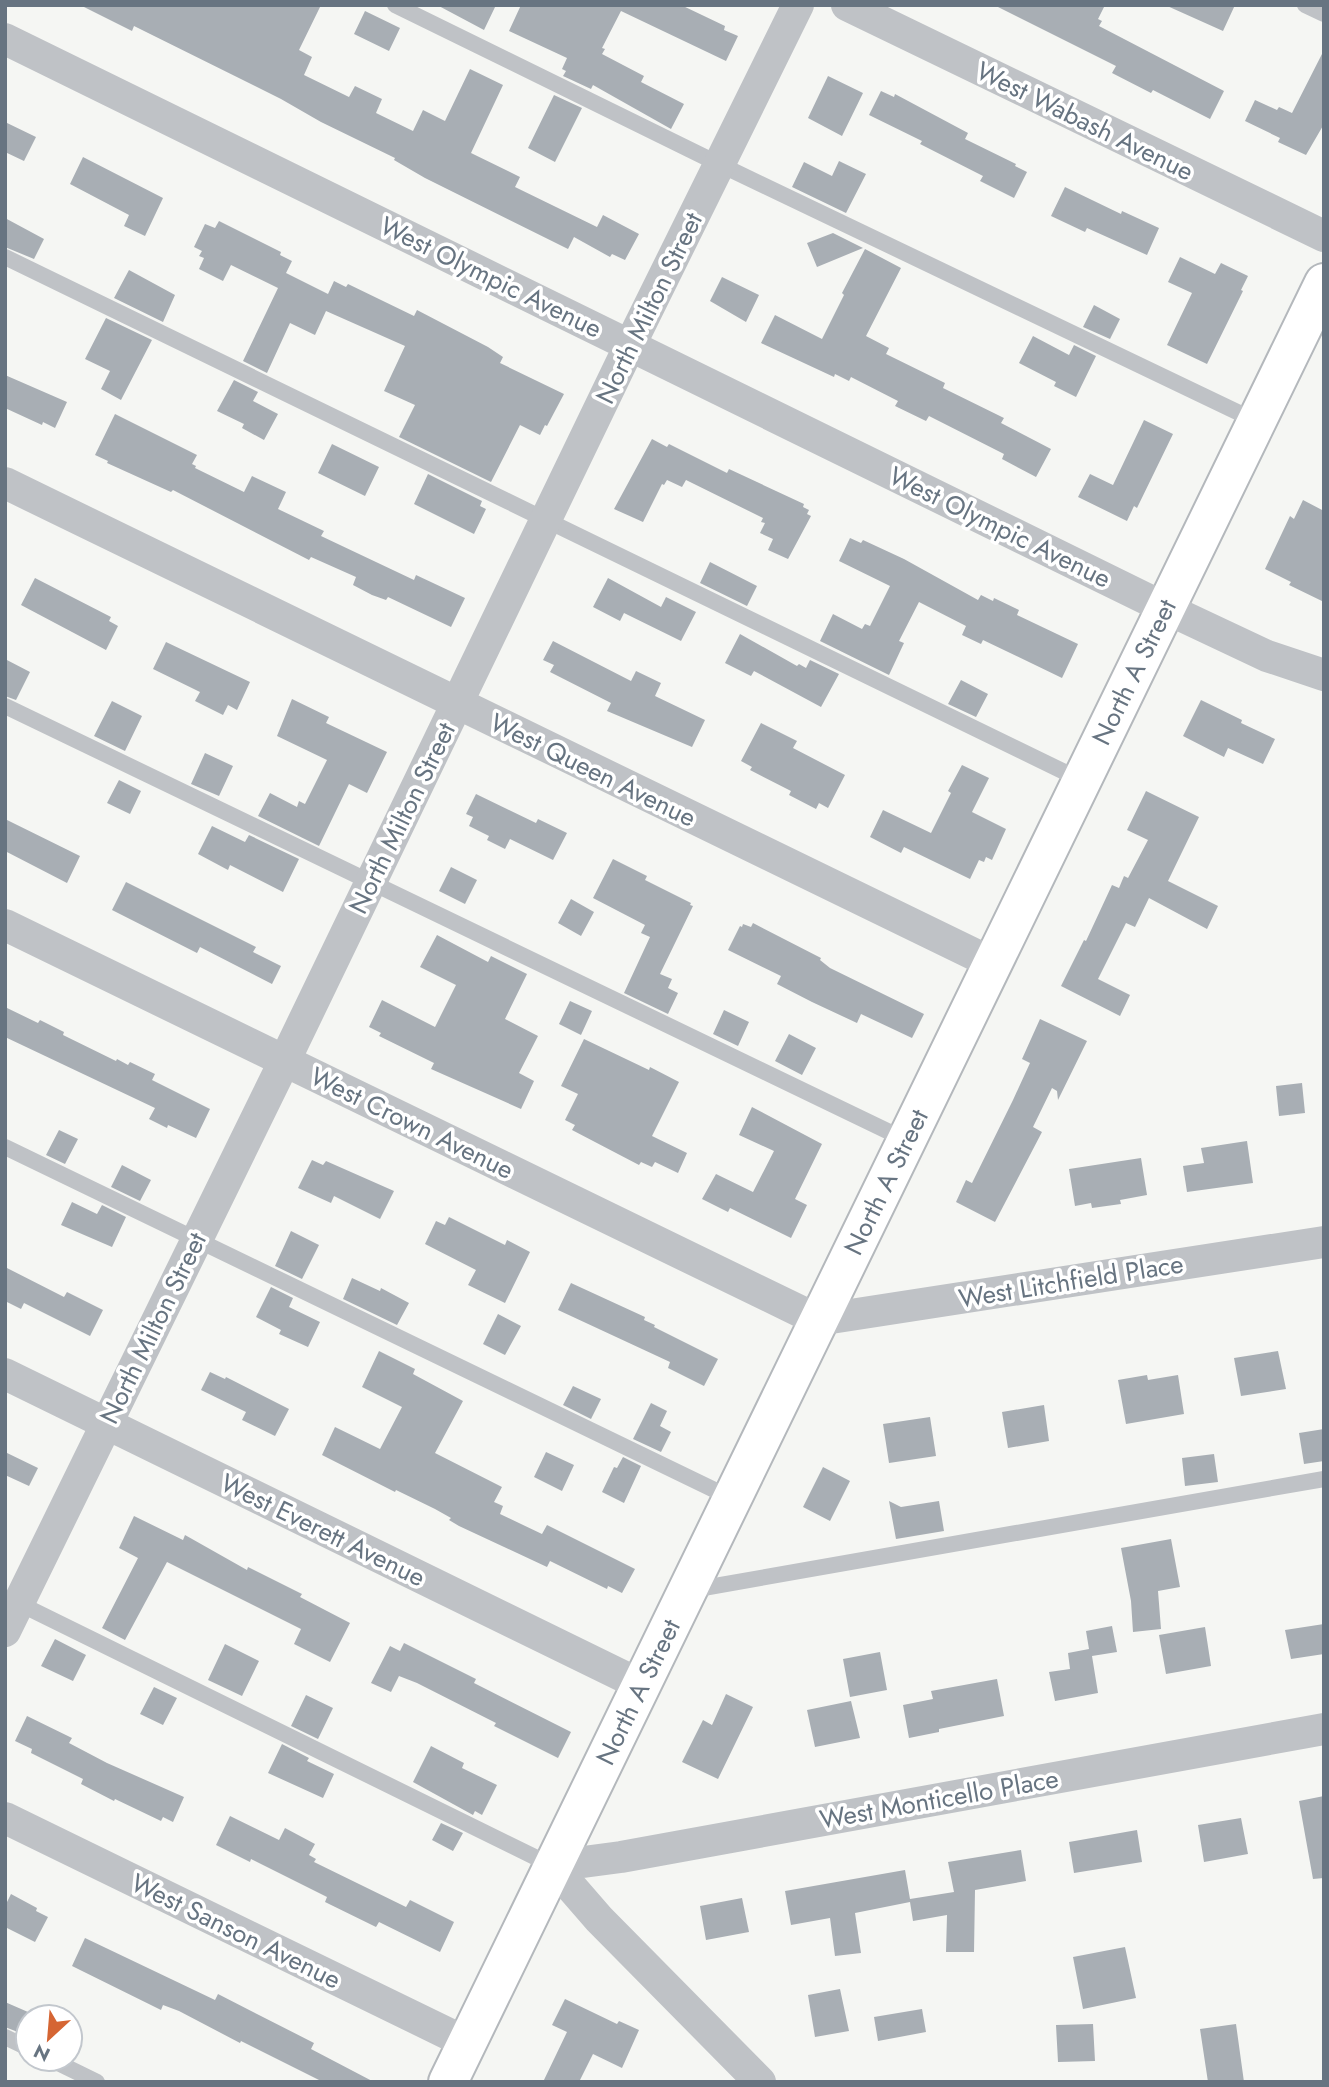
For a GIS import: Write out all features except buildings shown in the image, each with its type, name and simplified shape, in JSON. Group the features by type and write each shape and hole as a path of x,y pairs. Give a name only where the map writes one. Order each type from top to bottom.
{"street":[{"name":"North Milton Street","path":"10,1610 106,1424 284,1062 630,345 798,5"},
{"name":"West Wabash Avenue","path":"847,5 1324,236"},
{"name":"West Olympic Avenue","path":"5,39 1165,608 1267,656 1324,675"},
{"name":"North A Street","path":"448,2082 1324,283"},
{"name":"West Queen Avenue","path":"5,484 992,963"},
{"name":"West Crown Avenue","path":"5,925 818,1320"},
{"name":"West Litchfield Place","path":"818,1320 1324,1242"},
{"name":"West Everett Avenue","path":"5,1374 641,1685"},
{"name":"West Monticello Place","path":"553,1866 621,1857 1324,1730"},
{"name":"West Sanson Avenue","path":"5,1818 467,2043"},
{"path":"553,1866 598,1919 760,2082"}],"lane":[{"path":"395,5 719,164 1256,421"},
{"path":"1305,5 1324,15"},
{"path":"5,257 1081,780"},
{"path":"5,706 906,1140"},
{"path":"5,1147 731,1498"},
{"path":"686,1591 1324,1479"},
{"path":"10,1610 553,1866"},
{"path":"79,2073 97,2082"}]}
